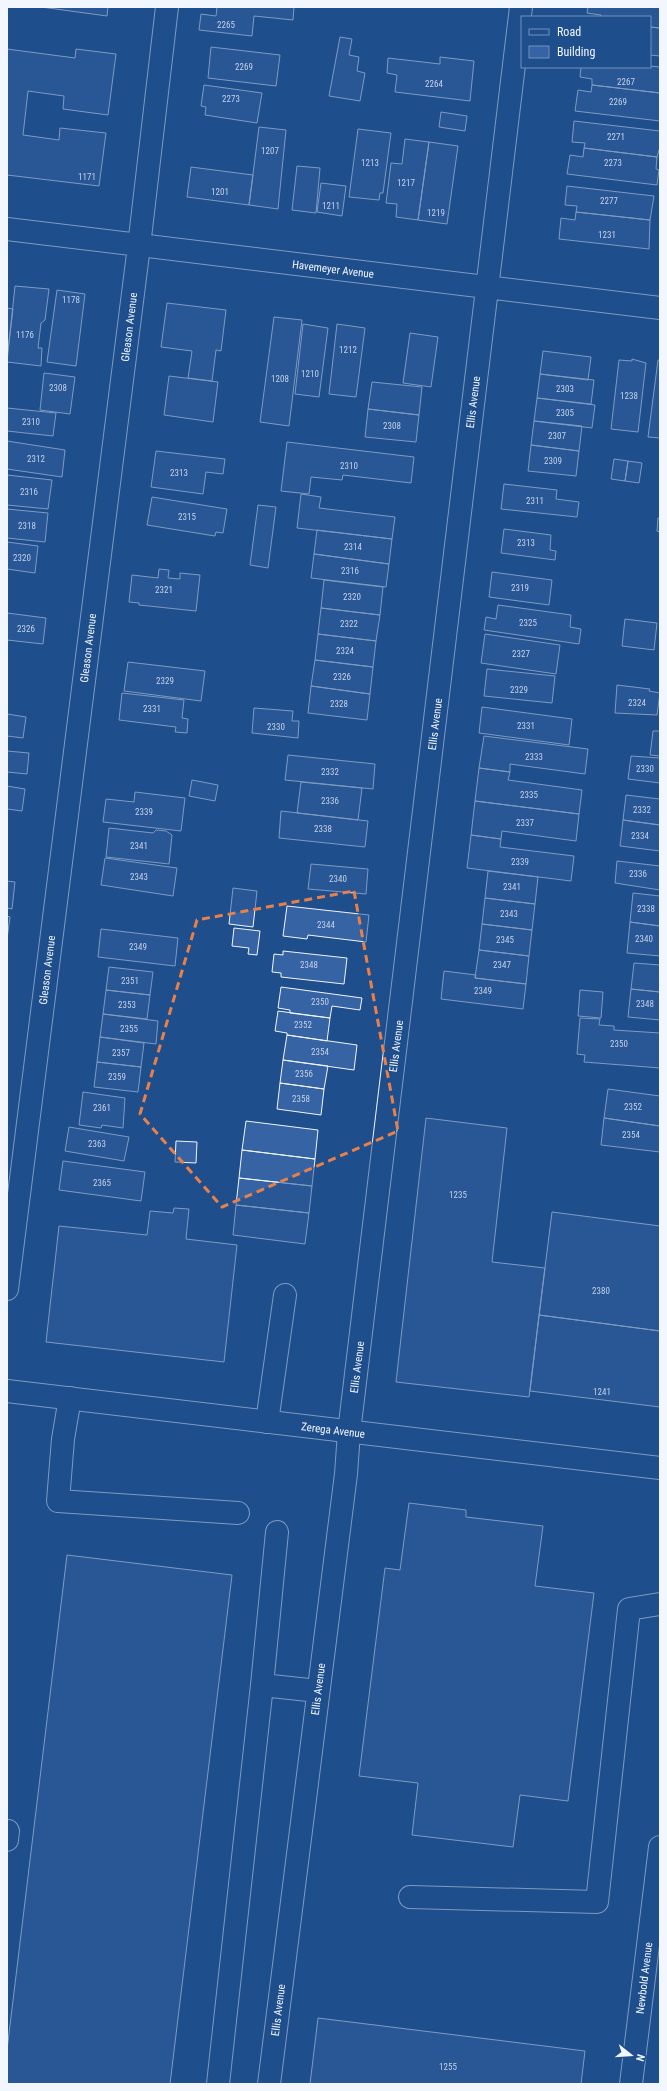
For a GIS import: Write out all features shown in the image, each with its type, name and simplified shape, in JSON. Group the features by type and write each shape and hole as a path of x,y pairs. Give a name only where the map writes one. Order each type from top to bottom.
{"street":[{"name":"Gleason Avenue","path":"7,1289 139,246 167,7"},
{"name":"Ellis Avenue","path":"269,2084 346,1474 349,1432 521,7"},
{"name":"Havemeyer Avenue","path":"7,229 660,308"},
{"path":"267,1422 284,1295"},
{"name":"Zerega Avenue","path":"7,1390 660,1468"},
{"path":"70,1398 63,1439 58,1501 238,1513"},
{"path":"218,2084 262,1685 277,1532"},
{"path":"410,1897 597,1902 629,1609 660,1604"},
{"path":"262,1685 318,1691"},
{"name":"Newbold Avenue","path":"630,2084 660,1847"}],"highlighted area":[{"path":"354,891 398,1131 222,1207 140,1114 197,920"}],"building":[{"path":"41,7 108,7 107,16"},
{"path":"217,7 294,7 293,20 254,16 252,36 199,30 201,14 216,16"},
{"path":"588,7 660,7 660,28 651,27 651,16 600,16 587,13"},
{"path":"651,27 660,28 660,56 651,55"},
{"path":"340,37 352,39 349,55 359,57 357,71 365,73 360,101 329,96"},
{"path":"211,47 280,55 276,86 208,78"},
{"path":"7,49 75,58 76,49 116,54 108,115 63,109 64,96 28,91 23,135 59,140 60,128 106,133 99,186 7,175"},
{"path":"440,57 474,61 470,101 395,92 397,75 387,73 388,58 440,64"},
{"path":"660,67 660,93 592,85 592,79 580,77 581,68"},
{"path":"204,85 262,93 257,123 205,115 206,107 201,106"},
{"path":"592,85 660,93 660,121 575,111 578,90 591,92"},
{"path":"441,112 467,116 465,131 439,127"},
{"path":"574,121 660,131 660,147 657,157 584,148 585,143 572,142"},
{"path":"259,127 286,130 278,209 249,205"},
{"path":"358,129 391,133 383,193 380,193 379,200 349,197"},
{"path":"405,139 429,142 418,220 396,217 397,204 386,203 391,163 402,164"},
{"path":"429,142 458,146 447,224 418,220"},
{"path":"584,148 657,157 656,169 659,170 657,185 567,174 570,155 583,157"},
{"path":"297,166 320,168 316,213 292,210"},
{"path":"191,167 253,175 249,205 187,197"},
{"path":"321,183 346,186 342,216 317,212"},
{"path":"567,186 654,196 650,220 576,212 577,206 565,205"},
{"path":"576,212 650,220 649,249 559,239 561,218 575,220"},
{"path":"15,286 49,289 45,320 41,323 38,348 42,348 41,366 7,362"},
{"path":"57,290 85,294 76,366 47,362"},
{"path":"167,303 226,310 221,351 216,350 212,381 188,378 192,351 161,347"},
{"path":"7,308 13,309 7,357"},
{"path":"274,317 302,320 289,426 260,422"},
{"path":"303,324 328,328 319,397 295,394"},
{"path":"337,324 365,328 356,397 329,394"},
{"path":"410,333 438,337 431,387 403,383"},
{"path":"543,351 591,357 588,380 540,374"},
{"path":"632,359 646,363 638,432 611,429 619,360 632,361"},
{"path":"658,360 660,360 660,438 648,437"},
{"path":"44,373 75,377 70,414 40,410"},
{"path":"540,374 594,380 591,404 537,398"},
{"path":"169,376 218,382 213,422 164,415"},
{"path":"372,382 422,387 419,415 368,409"},
{"path":"537,398 595,405 592,428 534,421"},
{"path":"7,408 56,413 53,436 7,431"},
{"path":"368,409 419,415 416,442 365,437"},
{"path":"534,421 582,426 579,451 531,445"},
{"path":"7,441 65,450 62,477 7,469"},
{"path":"287,442 414,457 411,483 343,475 342,480 311,477 309,494 281,491"},
{"path":"531,445 579,451 576,476 528,471"},
{"path":"156,451 225,459 223,474 206,472 203,494 151,487"},
{"path":"614,459 628,461 625,481 611,479"},
{"path":"628,461 642,463 639,483 625,481"},
{"path":"7,475 52,480 48,509 7,505"},
{"path":"504,484 557,490 556,499 579,502 577,517 501,509"},
{"path":"301,494 321,497 319,508 395,517 392,539 297,528"},
{"path":"152,497 227,509 223,533 216,532 215,536 147,525"},
{"path":"258,505 276,507 268,568 250,565"},
{"path":"7,509 48,513 45,542 7,538"},
{"path":"658,518 660,518 660,532 657,531"},
{"path":"504,529 551,535 550,550 556,551 555,560 501,553"},
{"path":"317,530 392,539 389,564 314,554"},
{"path":"7,542 38,546 35,573 7,569"},
{"path":"314,554 389,564 386,587 311,578"},
{"path":"159,569 169,570 168,578 180,579 180,573 200,575 196,611 139,605 139,603 129,602 132,575 158,578"},
{"path":"492,572 552,580 549,605 489,597"},
{"path":"324,580 383,587 380,615 321,608"},
{"path":"498,605 571,615 570,627 581,629 579,644 484,630 486,617 496,619"},
{"path":"321,608 380,615 376,641 318,634"},
{"path":"7,613 46,618 43,644 7,640"},
{"path":"625,619 657,623 654,650 622,646"},
{"path":"318,634 376,641 373,667 315,660"},
{"path":"485,634 560,645 556,674 481,663"},
{"path":"315,660 373,667 370,694 311,686"},
{"path":"128,662 205,671 201,701 124,691"},
{"path":"487,669 555,676 552,703 484,696"},
{"path":"617,685 650,689 649,691 660,693 657,715 615,713"},
{"path":"311,686 370,694 367,720 308,713"},
{"path":"122,693 184,700 182,718 188,719 187,733 175,732 176,727 119,720"},
{"path":"482,707 572,719 569,745 479,733"},
{"path":"254,708 293,711 292,721 299,721 298,738 252,733"},
{"path":"7,714 26,717 23,738 7,736"},
{"path":"653,731 660,731 660,756 650,755"},
{"path":"484,736 588,749 585,774 510,764 510,772 479,768"},
{"path":"7,751 29,753 27,774 7,772"},
{"path":"288,755 375,764 373,789 285,780"},
{"path":"631,756 660,758 660,783 628,779"},
{"path":"479,768 510,772 508,780 582,790 579,814 475,801"},
{"path":"192,780 218,785 215,801 189,796"},
{"path":"301,782 362,788 358,820 297,813"},
{"path":"7,786 25,789 22,811 7,809"},
{"path":"135,792 185,798 181,831 103,822 106,799 134,802"},
{"path":"626,795 660,799 660,825 623,820"},
{"path":"475,801 579,814 576,841 502,831 501,839 471,835"},
{"path":"281,811 368,821 365,847 279,838"},
{"path":"623,820 660,825 660,851 620,846"},
{"path":"109,828 153,833 156,830 166,831 172,835 169,864 106,857"},
{"path":"471,835 501,839 500,847 574,856 571,881 467,868"},
{"path":"105,858 177,868 173,896 101,885"},
{"path":"617,861 660,866 660,890 615,883"},
{"path":"311,864 368,869 366,894 308,889"},
{"path":"488,871 538,877 535,904 485,898"},
{"path":"7,881 15,882 12,909 7,908"},
{"path":"233,888 257,891 253,927 229,924"},
{"path":"633,893 660,896 660,926 630,922"},
{"path":"485,898 535,904 532,930 482,924"},
{"path":"287,906 369,915 366,942 308,935 307,939 283,936"},
{"path":"7,916 10,917 7,939"},
{"path":"630,922 660,926 660,956 627,953"},
{"path":"482,924 532,930 529,956 479,950"},
{"path":"234,928 260,931 257,955 248,954 249,948 232,946"},
{"path":"101,929 178,938 175,966 98,957"},
{"path":"479,950 529,956 526,984 475,978"},
{"path":"283,951 347,958 344,984 281,977 281,973 272,972 274,954 283,955"},
{"path":"634,963 660,965 660,992 631,989"},
{"path":"109,967 153,972 150,995 106,990"},
{"path":"444,971 476,975 475,978 526,984 523,1009 441,999"},
{"path":"281,987 362,998 360,1010 332,1006 330,1018 290,1013 290,1010 278,1008"},
{"path":"631,989 660,992 660,1020 628,1017"},
{"path":"106,990 150,995 147,1019 103,1014"},
{"path":"580,990 603,992 601,1018 578,1016"},
{"path":"278,1011 330,1018 327,1041 287,1035 287,1033 275,1031"},
{"path":"103,1014 158,1021 156,1044 100,1037"},
{"path":"580,1018 600,1019 599,1025 614,1026 614,1030 660,1033 660,1068 584,1062 585,1055 577,1054"},
{"path":"287,1035 357,1045 354,1070 283,1060"},
{"path":"100,1037 144,1043 141,1067 97,1062"},
{"path":"283,1060 328,1066 324,1089 280,1083"},
{"path":"97,1062 141,1067 138,1092 94,1087"},
{"path":"280,1083 324,1089 321,1115 277,1109"},
{"path":"608,1089 660,1096 660,1126 604,1118"},
{"path":"83,1092 125,1098 123,1128 102,1125 101,1128 79,1125"},
{"path":"426,1118 507,1128 492,1262 545,1268 529,1397 396,1382"},
{"path":"604,1118 660,1126 660,1152 601,1145"},
{"path":"246,1121 318,1130 315,1159 242,1150"},
{"path":"69,1127 129,1137 124,1161 65,1151"},
{"path":"176,1141 197,1142 196,1163 175,1162"},
{"path":"242,1150 315,1159 312,1186 239,1178"},
{"path":"63,1161 145,1172 141,1201 59,1190"},
{"path":"239,1178 312,1186 309,1213 236,1205"},
{"path":"236,1205 309,1213 305,1244 233,1235"},
{"path":"174,1208 189,1209 186,1239 237,1245 224,1362 46,1342 59,1226 147,1235 150,1211 173,1213"},
{"path":"552,1212 660,1226 660,1331 539,1315"},
{"path":"539,1315 660,1331 660,1407 530,1391"},
{"path":"409,1503 466,1510 466,1517 543,1526 535,1586 594,1593 568,1801 520,1795 513,1847 412,1835 418,1783 359,1776 385,1568 400,1570"},
{"path":"67,1555 232,1575 170,2084 7,2084 7,2050"},
{"path":"318,2018 585,2051 581,2084 310,2084"}]}
